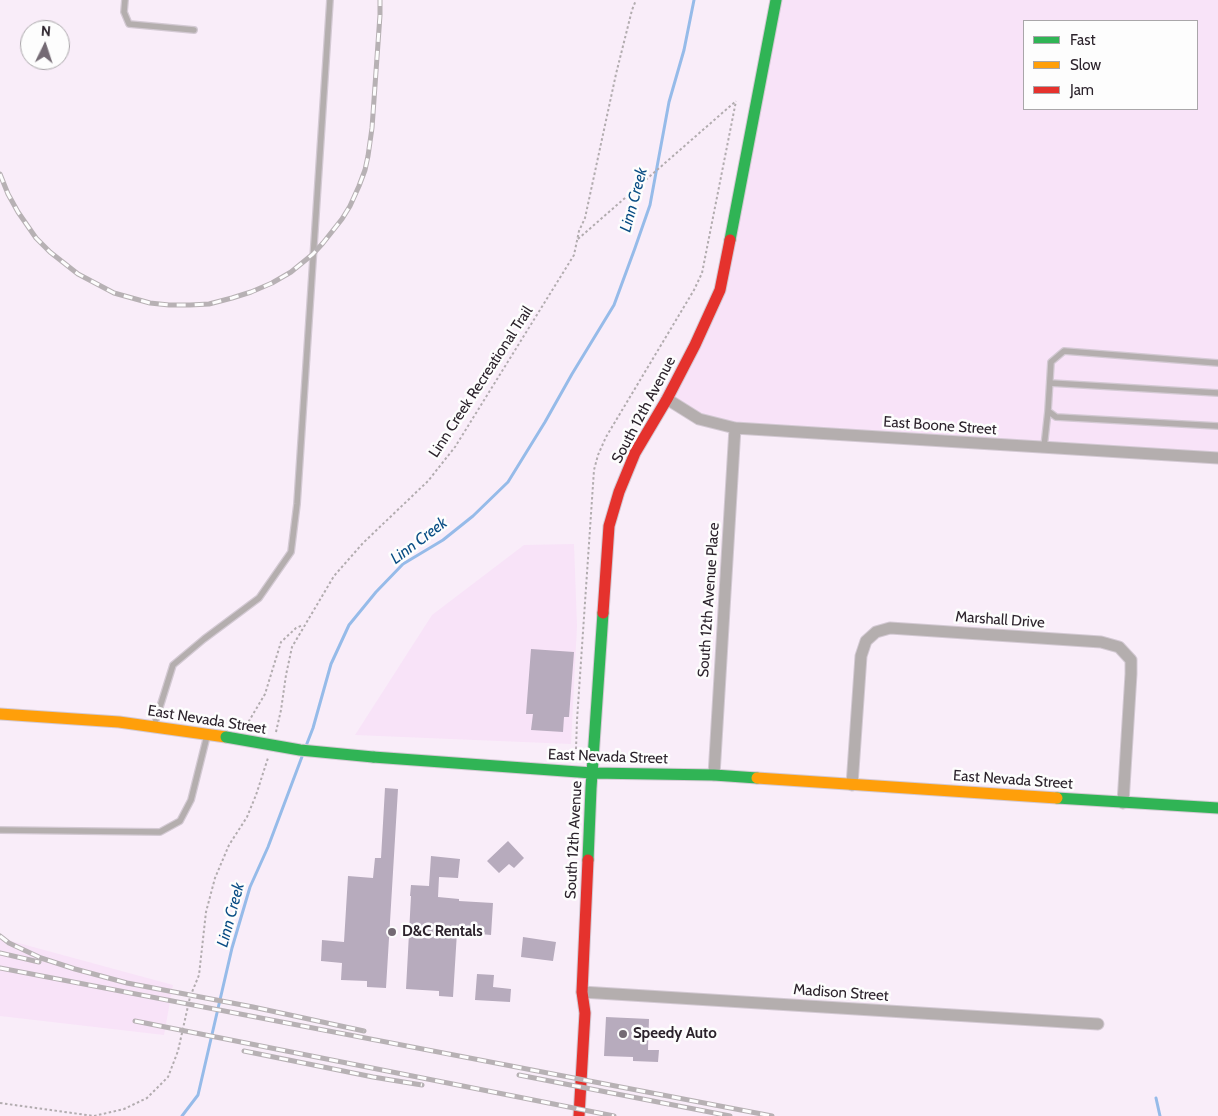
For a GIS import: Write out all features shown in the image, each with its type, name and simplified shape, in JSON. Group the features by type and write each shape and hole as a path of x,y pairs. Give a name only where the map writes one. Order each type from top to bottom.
{"main road":[{"name":"South 12th Avenue","path":"570,1116 571,1077 577,1016 582,992 592,773 609,526 619,492 635,453 695,345 720,290 776,0"},
{"name":"East Nevada Street","path":"0,714 120,722 207,734 300,750 373,757 592,773 714,775 1218,808"},
{"name":"South 12th Avenue","path":"579,1116 585,1013 582,992"}],"street":[{"name":"East Boone Street","path":"666,399 699,419 735,428 1218,458"},
{"name":"South 12th Avenue Place","path":"714,775 735,428"},
{"name":"Marshall Drive","path":"852,785 860,656 866,641 876,632 890,628 1101,642 1119,647 1131,660 1123,802"},
{"name":"Madison Street","path":"582,992 1098,1024"}],"lane":[{"path":"124,0 124,12 129,24 194,30"},
{"path":"154,727 173,665 259,598 291,552 297,504 330,0"},
{"path":"1044,447 1051,362 1064,351 1218,363"},
{"path":"1050,383 1218,393"},
{"path":"1048,412 1056,416 1218,426"},
{"path":"0,830 160,832 180,822 191,800 207,734"}],"path":[{"name":"Linn Creek Recreational Trail","path":"276,732 292,647 334,576 363,543 428,481 455,446 574,255 616,74 636,0"},
{"path":"577,240 736,101"},
{"path":"246,726 265,694 281,642 296,628 305,625"},
{"path":"0,1103 94,1116 124,1109 147,1098 168,1077 178,1051 190,996 199,975 206,912 215,878 229,845 247,817 270,754"}],"shaded area":[{"path":"776,0 1218,0 1218,458 735,428 667,399 720,290"},
{"path":"574,544 577,626 571,744 355,735 432,615 524,545"},
{"path":"0,938 173,985 164,1035 0,1016"}],"building":[{"path":"531,649 574,652 569,717 564,717 563,732 531,730 533,714 526,714"},
{"path":"385,788 398,789 386,988 367,987 367,981 341,980 342,963 321,961 322,940 344,942 348,876 373,878 375,858 381,858"},
{"path":"508,841 524,858 514,868 509,864 499,873 487,861"},
{"path":"431,856 460,859 458,878 439,877 438,897 459,899 459,901 493,903 491,935 457,932 453,997 439,996 439,991 406,989 411,885 429,886"},
{"path":"523,937 556,942 553,961 521,957"},
{"path":"477,974 494,975 493,987 511,989 510,1002 475,1000"},
{"path":"606,1017 649,1019 648,1050 659,1050 658,1062 633,1061 633,1057 604,1056"}],"waterway":[{"name":"Linn Creek","path":"306,746 331,664 349,625 376,592 403,564 443,540 473,516 508,482 614,305 650,205 669,102 684,50 694,0"},
{"name":"Linn Creek","path":"182,1116 198,1095 232,948 250,887 268,847 303,754"},
{"path":"1156,1098 1160,1116"}],"railway":[{"path":"0,174 18,212 36,238 50,252 78,274 114,293 150,303 169,305 209,304 251,292 272,283 291,272 323,243 342,219 359,186 365,170 372,128 380,0"},
{"path":"0,936 9,943 41,958 127,983 364,1031"},
{"path":"0,953 39,962"},
{"path":"0,968 772,1116"},
{"path":"135,1021 614,1116"},
{"path":"244,1051 422,1085"},
{"path":"519,1075 730,1116"}],"traffic: fast":[{"path":"730,240 776,0"},
{"path":"588,860 603,613"},
{"path":"226,737 300,750 373,757"},
{"path":"373,757 592,773 714,775 757,778"},
{"path":"1057,798 1218,808"}],"traffic: slow":[{"path":"0,714 119,722 226,737"},
{"path":"757,778 1057,798"}],"traffic: jam":[{"path":"603,613 609,526 619,492 635,453 667,399 695,345 720,290 730,240"},
{"path":"579,1116 585,1013 582,992 588,860"}],"place":[{"name":"D&C Rentals","path":"392,932"},
{"name":"Speedy Auto","path":"623,1034"}]}
